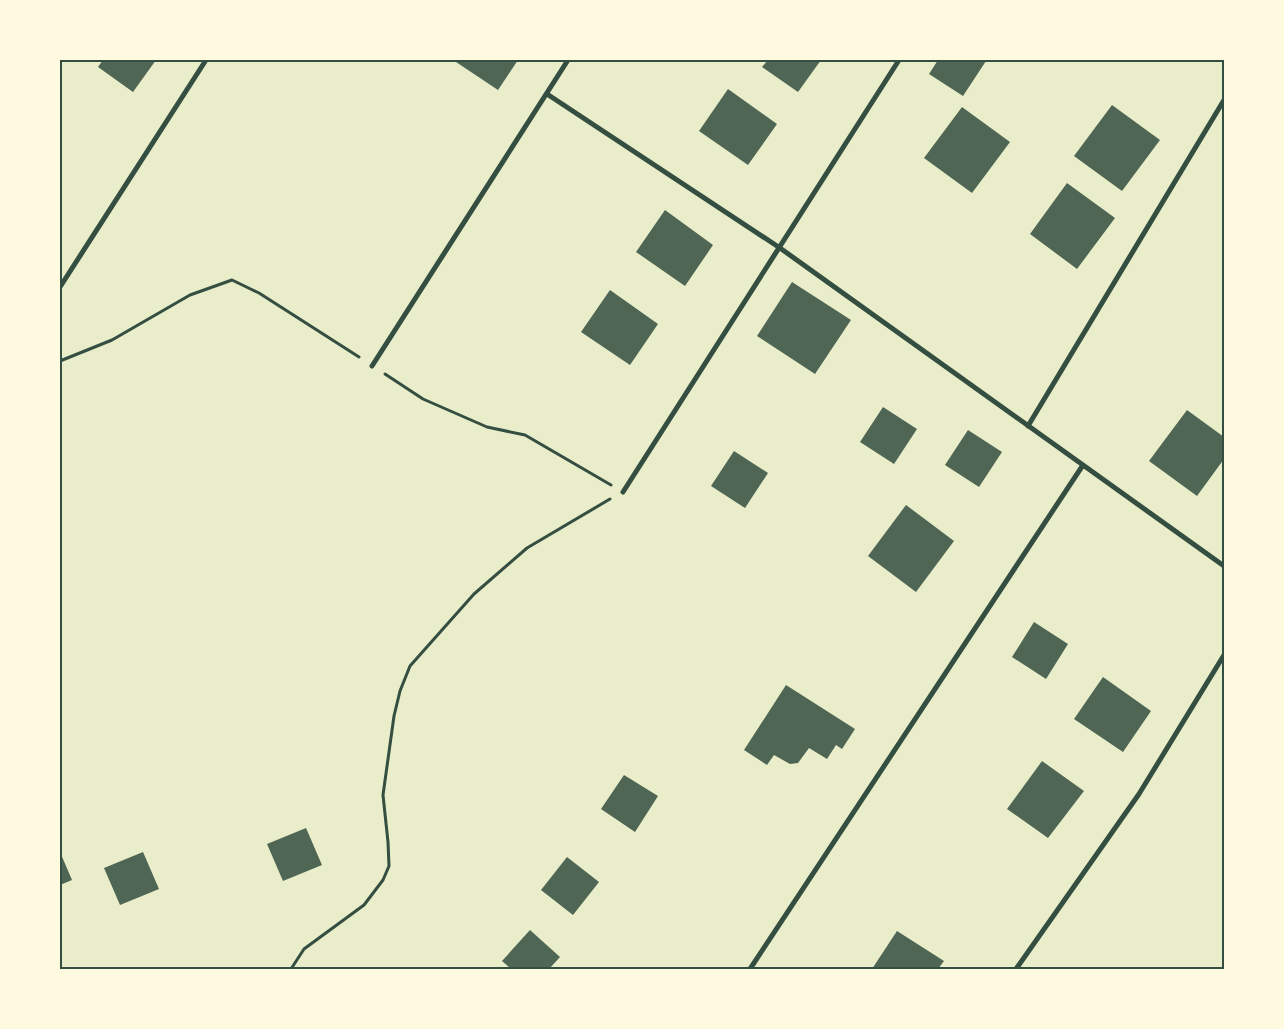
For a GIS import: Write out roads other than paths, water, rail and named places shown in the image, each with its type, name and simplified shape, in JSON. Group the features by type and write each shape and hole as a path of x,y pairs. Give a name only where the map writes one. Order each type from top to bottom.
{"street":[{"path":"60,287 206,60"},
{"path":"372,366 568,60"},
{"path":"623,492 899,60"},
{"path":"546,94 780,248 1224,566"},
{"path":"1028,426 1224,100"},
{"path":"750,969 1083,465"},
{"path":"1016,969 1140,794 1224,655"}]}
